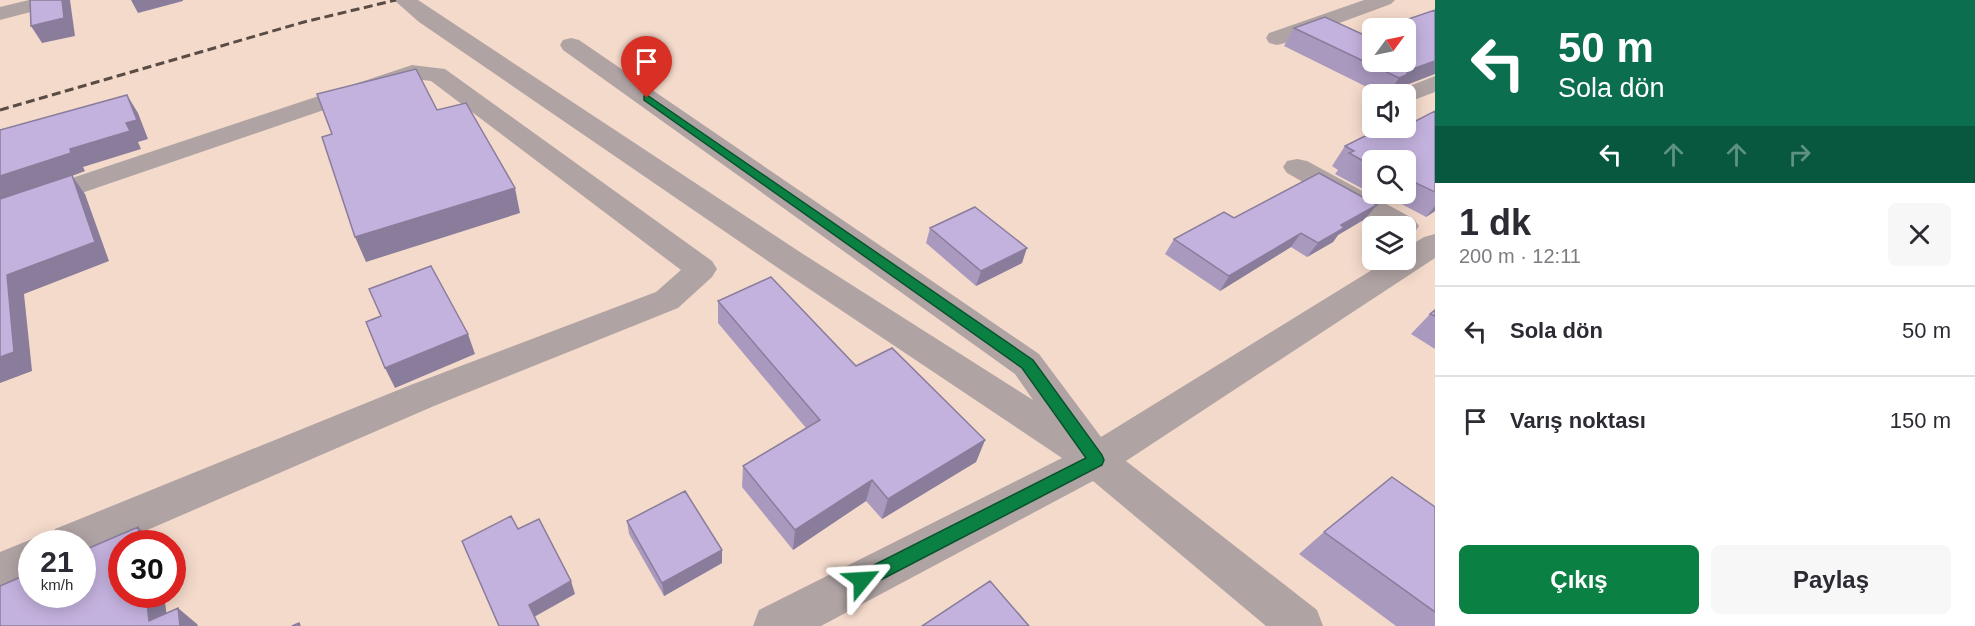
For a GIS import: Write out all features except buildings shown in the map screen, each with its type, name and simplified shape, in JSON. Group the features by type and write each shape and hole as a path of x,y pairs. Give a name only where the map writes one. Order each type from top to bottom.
{"street":[{"path":"0,14 54,0"},
{"path":"1277,38 1384,0"},
{"path":"416,9 792,262 1096,460 1301,626"},
{"path":"571,45 1028,364 1096,460"},
{"path":"0,212 412,72 437,74 701,269 667,300 421,396 96,532"},
{"path":"1416,92 1435,83"},
{"path":"1297,166 1386,216"},
{"path":"793,622 1096,460 1435,244 1416,233"},
{"path":"0,572 18,565"}],"railway":[{"path":"0,110 304,22 396,0"}],"route":[{"path":"647,98 1028,364 1096,460 862,580"}]}
